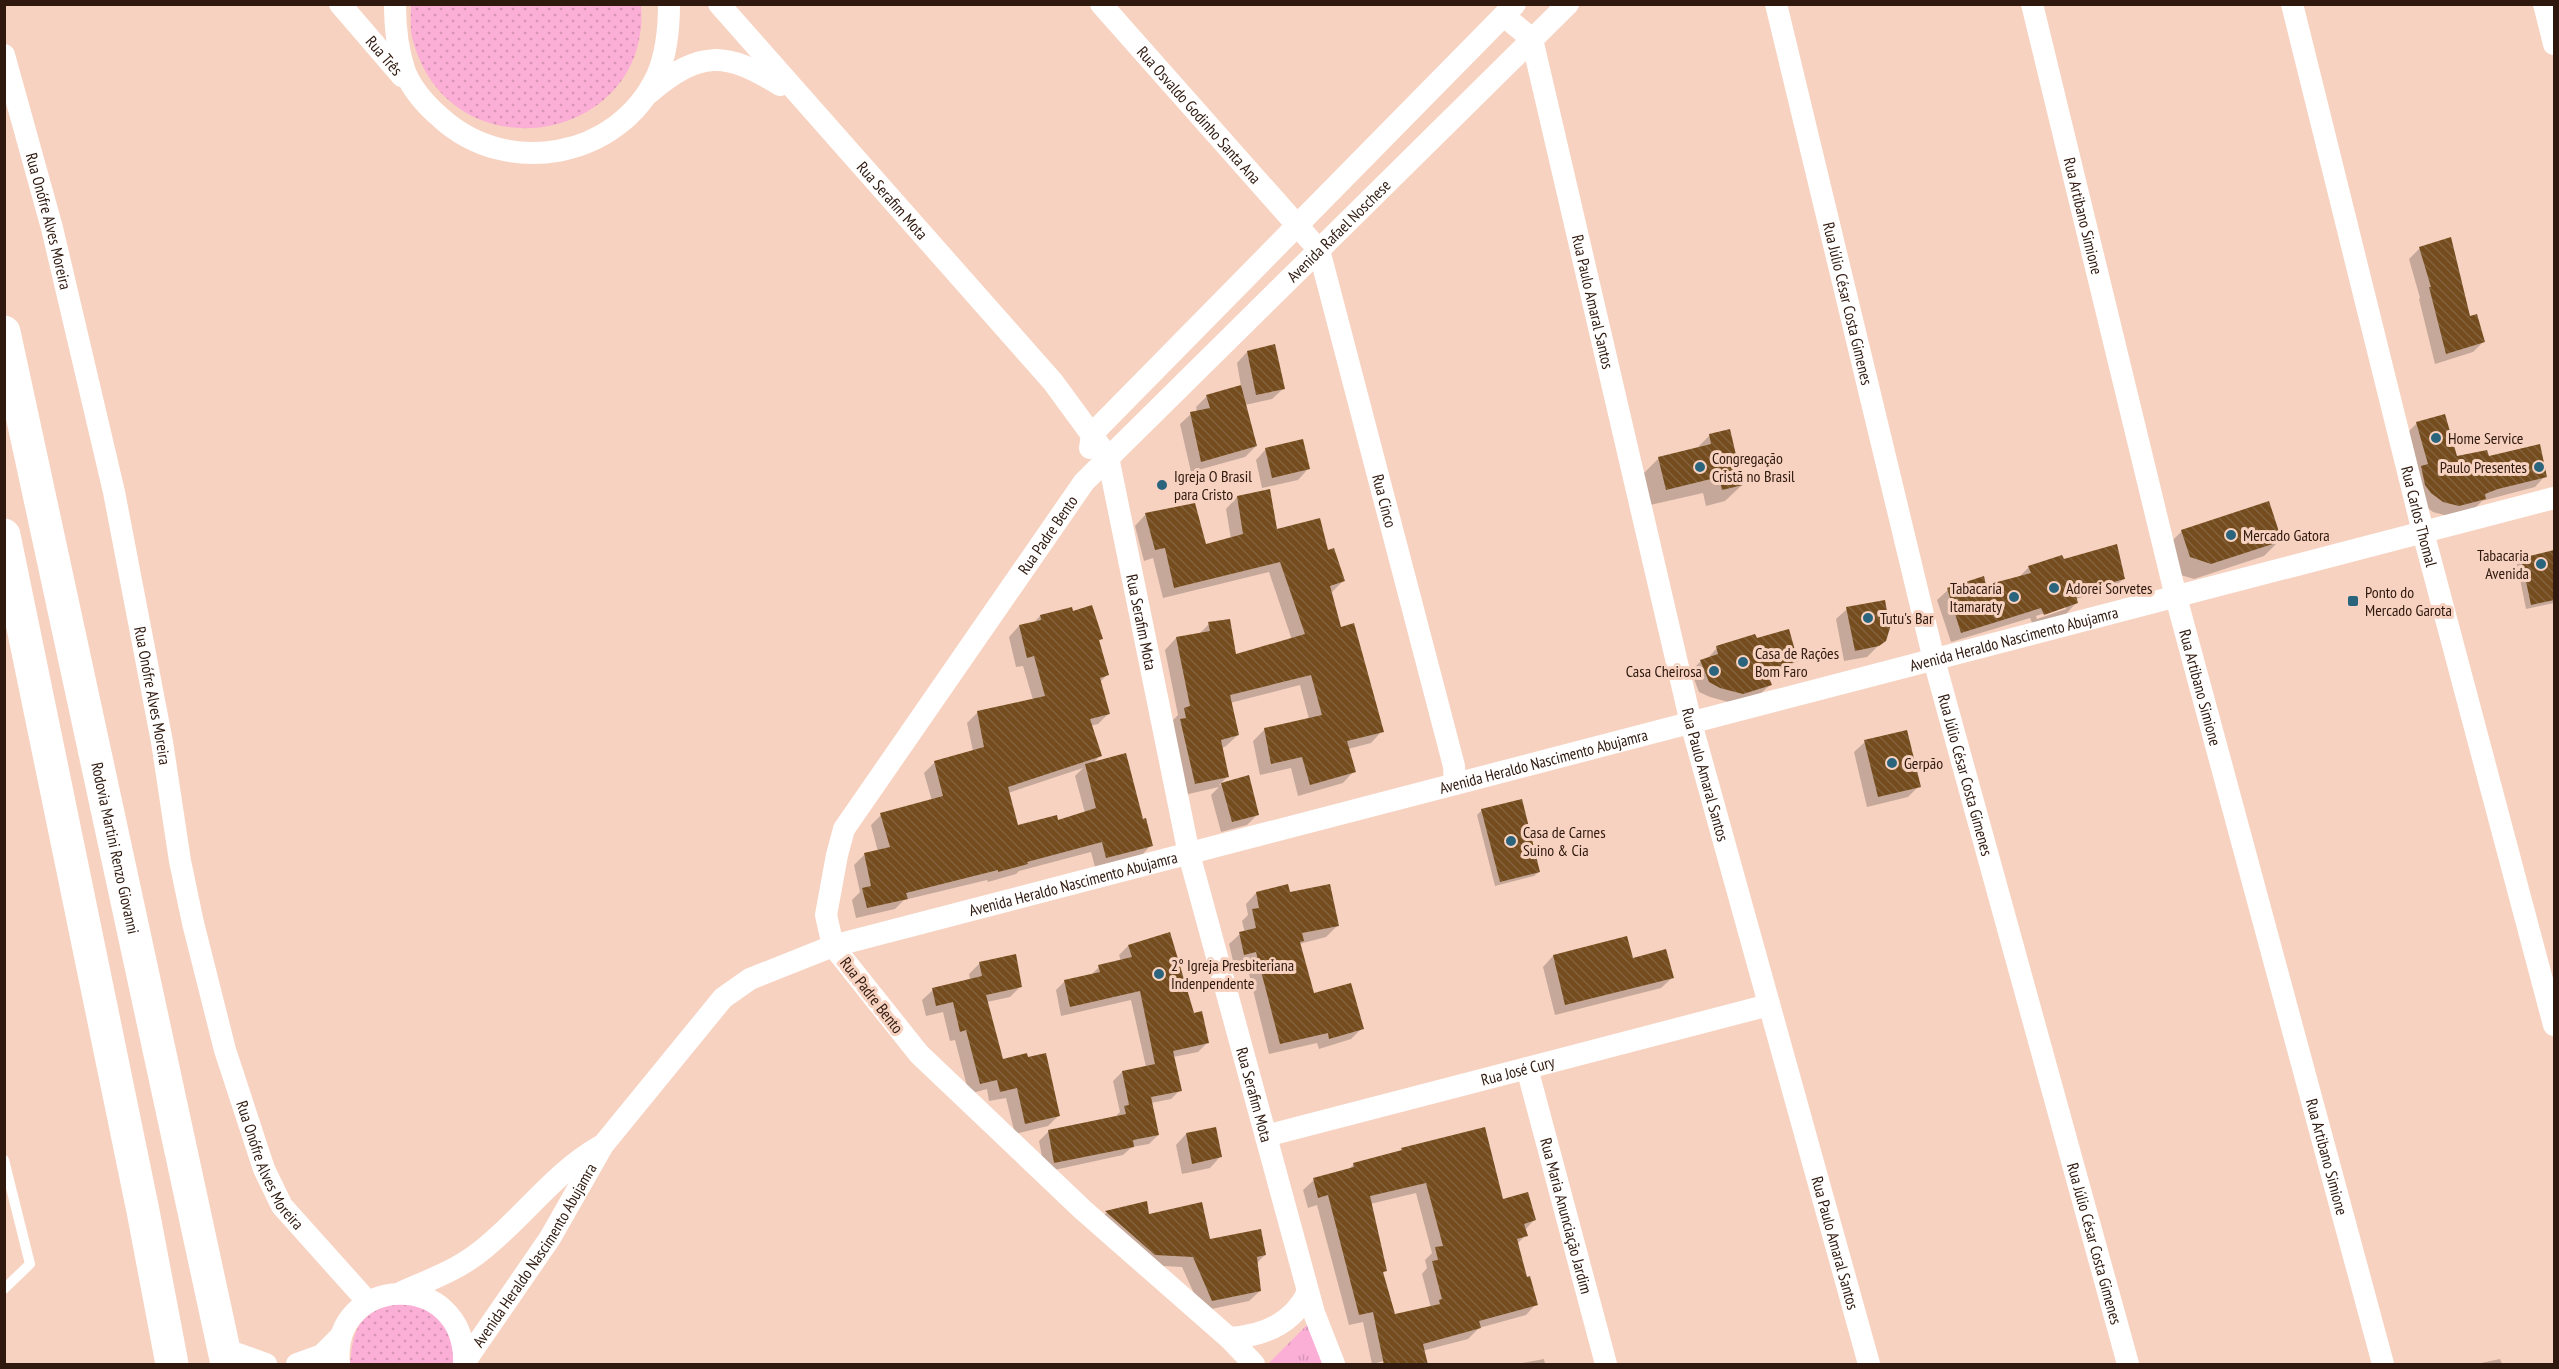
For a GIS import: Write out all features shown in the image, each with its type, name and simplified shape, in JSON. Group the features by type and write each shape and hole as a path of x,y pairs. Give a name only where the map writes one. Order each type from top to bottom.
{"main road":[{"name":"Rodovia Martini Renzo Giovanni","path":"4,332 225,1357"},
{"path":"4,535 9,583 143,1211 172,1365"}],"street":[{"name":"Rua Três","path":"340,4 427,106"},
{"path":"395,4 395,36 406,74 427,106 456,132 491,148 529,155 568,150 604,135 634,110 650,92 676,72 698,62 734,61 750,67 804,102"},
{"path":"634,110 657,76 668,38 669,4"},
{"name":"Rua Serafim Mota","path":"719,4 1053,382 1108,457 1189,854 1308,1292 1334,1365"},
{"name":"Rua Osvaldo Godinho Santa Ana","path":"1101,4 1297,226"},
{"name":"Avenida Rafael Noschese","path":"1108,457 1568,4"},
{"name":"Rua Júlio César Costa Gimenes","path":"1776,4 1934,660 2128,1365"},
{"name":"Rua Artibano Simione","path":"2032,4 2176,597 2383,1365"},
{"name":"Rua Carlos Thomal","path":"2292,4 2423,532 2554,1025"},
{"path":"2544,4 2554,44"},
{"path":"1502,11 1532,39"},
{"name":"Avenida Rafael Noschese","path":"1092,434 1297,226 1502,11"},
{"name":"Rua Paulo Amaral Santos","path":"1532,39 1691,723 1869,1365"},
{"name":"Rua Onófre Alves Moreira","path":"4,55 52,228 114,492 162,742 180,861 225,1050 264,1170 282,1206 368,1302"},
{"name":"Rua Cinco","path":"1297,226 1319,250 1454,766 1455,784"},
{"name":"Rua Padre Bento","path":"1083,482 1092,434"},
{"name":"Rua Padre Bento","path":"1108,457 1083,482 844,829 826,915 833,946 919,1054 1083,1210 1229,1338 1254,1365"},
{"name":"Avenida Heraldo Nascimento Abujamra","path":"464,1364 550,1238 603,1144 723,998 750,980 833,946 2554,498"},
{"name":"Rua José Cury","path":"1266,1136 1769,1005"},
{"name":"Rua Maria Anunciação Jardim","path":"1527,1068 1606,1365"},
{"name":"Avenida Heraldo Nascimento Abujamra","path":"368,1302 390,1293 402,1292 476,1255 549,1189 578,1159 603,1144"},
{"path":"402,1292 423,1296 441,1306 455,1322 464,1342 464,1364"},
{"path":"1229,1338 1256,1335 1276,1326 1295,1312 1308,1292"},
{"path":"297,1365 322,1355 341,1336 356,1312 368,1302"},
{"path":"339,1365 341,1336"},
{"path":"225,1357 266,1365"}],"lane":[{"path":"4,1160 30,1264 4,1289"}],"green space":[{"path":"411,5 641,5 636,52 615,89 583,114 544,127 503,126 464,112 432,82 412,37"},
{"path":"395,1303 422,1308 444,1323 453,1343 453,1364 350,1364 353,1341 365,1318"},
{"path":"1307,1325 1323,1364 1268,1364"}],"building":[{"path":"2451,237 2470,316 2477,314 2485,342 2446,354 2429,287 2431,287 2419,247"},
{"path":"1275,344 1285,389 1256,395 1247,351"},
{"path":"1241,385 1257,446 1201,462 1190,412 1210,408 1206,395"},
{"path":"2445,414 2457,456 2487,450 2489,456 2540,444 2547,477 2498,489 2485,494 2486,499 2459,506 2443,502 2425,485 2421,466 2428,464 2416,422"},
{"name":"Congregação Cristã no Brasil","path":"1730,429 1743,485 1722,490 1719,477 1666,490 1658,457 1711,444 1709,434"},
{"path":"1303,439 1310,469 1272,478 1265,448"},
{"path":"1270,489 1277,529 1320,518 1328,550 1334,548 1345,581 1330,586 1341,627 1354,623 1384,732 1347,741 1356,772 1310,785 1302,757 1271,764 1264,728 1322,715 1311,675 1230,695 1239,735 1221,740 1229,777 1195,784 1180,719 1186,718 1184,708 1190,706 1176,637 1210,631 1208,622 1230,619 1236,654 1305,634 1280,562 1174,588 1165,548 1155,550 1145,513 1195,503 1206,544 1243,534 1237,496"},
{"name":"Mercado Gatora","path":"2269,501 2282,541 2211,564 2190,557 2181,530"},
{"path":"2117,544 2125,579 2075,592 2078,603 2044,615 2041,608 1961,633 1947,588 1984,576 1986,585 2031,573 2028,566 2062,555 2064,559"},
{"path":"2554,550 2554,600 2531,605 2521,558"},
{"name":"Tutu's Bar","path":"1885,600 1890,628 1886,641 1879,646 1855,651 1846,607"},
{"path":"1092,605 1103,639 1099,640 1109,675 1100,678 1110,714 1090,719 1102,756 1008,787 1018,825 1057,815 1058,820 1096,808 1085,764 1126,753 1143,819 1146,818 1153,846 1106,858 1102,842 998,872 998,870 906,893 908,899 867,908 862,888 871,886 864,853 890,847 880,813 943,796 934,761 984,747 977,711 1045,696 1034,656 1027,658 1019,625 1041,620 1040,615 1072,607 1073,611"},
{"path":"1789,629 1798,661 1766,670 1772,685 1743,694 1720,688 1709,682 1700,660 1718,654 1716,646 1755,634 1757,638"},
{"name":"Gerpão","path":"1907,730 1921,787 1878,797 1864,740"},
{"path":"1249,775 1259,815 1232,822 1221,783"},
{"name":"Casa de Carnes Suino & Cia","path":"1522,799 1540,872 1500,882 1481,809"},
{"path":"1288,884 1290,892 1330,884 1339,926 1302,933 1304,941 1300,942 1314,993 1351,983 1364,1029 1329,1039 1328,1033 1280,1044 1256,952 1244,955 1239,932 1256,928 1252,909 1259,908 1256,892"},
{"path":"1170,932 1194,1013 1202,1011 1209,1043 1173,1051 1182,1091 1151,1097 1159,1135 1133,1140 1134,1147 1054,1163 1048,1130 1126,1114 1124,1106 1129,1105 1122,1071 1155,1064 1140,991 1070,1007 1064,980 1100,972 1098,965 1132,957 1128,945"},
{"path":"1627,936 1633,958 1666,949 1674,978 1565,1005 1553,955"},
{"path":"1016,954 1022,987 986,995 1003,1059 1027,1053 1028,1057 1046,1053 1060,1116 1025,1124 1017,1088 1000,1092 997,1080 980,1084 966,1030 960,1032 953,1002 936,1006 932,988 982,976 979,962"},
{"path":"1216,1127 1222,1157 1192,1164 1186,1133"},
{"path":"1485,1127 1503,1199 1528,1192 1536,1220 1524,1224 1528,1236 1517,1239 1527,1277 1530,1276 1538,1305 1479,1321 1481,1328 1423,1344 1428,1365 1384,1365 1373,1312 1359,1315 1328,1195 1318,1198 1313,1178 1354,1167 1353,1163 1402,1150 1401,1148","holes":["1426,1183 1443,1246 1435,1247 1438,1260 1432,1261 1442,1299 1439,1300 1440,1304 1395,1314 1383,1272 1387,1271 1370,1196"]},
{"path":"1147,1201 1149,1214 1202,1202 1210,1239 1261,1229 1266,1255 1257,1257 1261,1291 1212,1301 1193,1257 1155,1255 1105,1211"}],"place":[{"name":"Home Service","path":"2436,438"},
{"name":"Congregação Cristã no Brasil","path":"1700,467"},
{"name":"Paulo Presentes","path":"2539,467"},
{"name":"Igreja O Brasil para Cristo","path":"1162,485"},
{"name":"Mercado Gatora","path":"2231,535"},
{"name":"Tabacaria Avenida","path":"2541,564"},
{"name":"Adorei Sorvetes","path":"2054,588"},
{"name":"Tabacaria Itamaraty","path":"2014,597"},
{"name":"Ponto do Mercado Garota","path":"2353,601"},
{"name":"Tutu's Bar","path":"1868,618"},
{"name":"Casa de Rações Bom Faro","path":"1743,662"},
{"name":"Casa Cheirosa","path":"1714,671"},
{"name":"Gerpão","path":"1892,763"},
{"name":"Casa de Carnes Suino & Cia","path":"1511,841"},
{"name":"2° Igreja Presbiteriana Indenpendente","path":"1159,974"}]}
